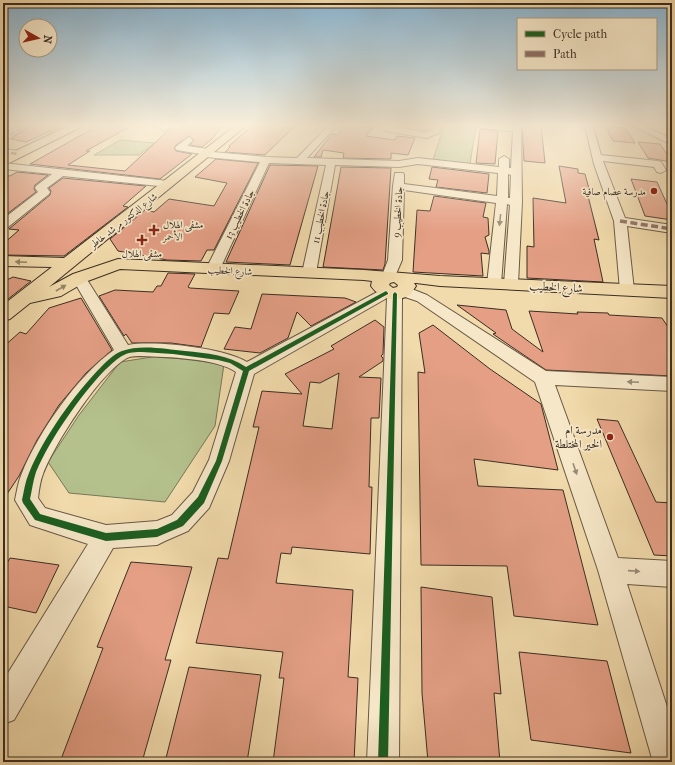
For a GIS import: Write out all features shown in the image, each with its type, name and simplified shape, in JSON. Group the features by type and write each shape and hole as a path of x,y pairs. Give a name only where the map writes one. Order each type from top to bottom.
{"main road":[{"name":"شارع الدكتور مرشد خاطر","path":"3,315 197,161"},
{"path":"101,237 102,249 107,256 118,264"},
{"path":"3,261 68,263"},
{"name":"شارع الخطيب","path":"24,298 55,292 79,278 118,264 342,275 394,285 440,281 672,292"}],"street":[{"name":"جادة الخطيب 13","path":"212,269 266,161"},
{"path":"311,161 399,164 408,161"},
{"path":"441,161 516,172"},
{"path":"503,284 502,200 504,161"},
{"path":"503,284 516,202 515,161"},
{"path":"598,161 658,164 661,170 598,161"},
{"path":"598,161 620,221 627,290"},
{"name":"جادة الخطيب 11","path":"309,273 331,162"},
{"name":"جادة الخطيب 9","path":"382,762 394,285 399,269 394,260 399,164"},
{"path":"3,166 168,184"},
{"path":"3,225 45,192 40,188 60,173"},
{"path":"398,186 516,202"},
{"path":"620,221 672,229"},
{"path":"79,278 123,352"},
{"path":"246,370 228,360 185,353 135,350 123,352 111,360 85,389 45,446 32,473 26,500 38,517 106,537 157,533 180,523 201,500 219,461 246,370 394,285 422,298 543,378 672,384"},
{"path":"543,378 610,570 669,762"},
{"path":"3,709 106,537"},
{"path":"610,570 672,574"}],"green space":[{"path":"439,161 471,161 470,164"},
{"path":"158,356 224,364 215,426 165,502 69,493 48,462 79,415 120,362"}],"building":[{"path":"36,161 75,161 68,165 125,171 136,161 183,161 160,179 30,164"},
{"path":"214,161 258,163 214,250 207,250 201,261 167,260 118,251 110,239 145,210 154,212 169,199 214,206 227,183 195,177"},
{"path":"476,161 495,161 495,164 476,163"},
{"path":"524,161 545,161 545,163"},
{"path":"270,165 318,166 290,265 226,262"},
{"path":"559,166 578,169 578,173 585,174 591,196 588,196 599,240 594,239 603,282 527,278 527,246 534,247 533,198 566,203"},
{"path":"341,167 391,168 385,264 383,270 323,267"},
{"path":"432,167 489,174 487,193 436,187 438,180 429,179"},
{"path":"17,172 48,175 35,185 34,189 36,192 3,217 3,175 10,176"},
{"path":"63,178 146,186 123,206 128,207 64,256 3,255 3,244 19,230 9,229 50,195 51,191 49,188"},
{"path":"631,179 657,182 672,215 672,220 645,216"},
{"path":"434,196 486,203 483,217 488,218 489,235 485,237 489,254 481,253 483,276 413,272 417,210 430,211"},
{"path":"168,273 195,274 188,287 190,288 239,291 229,314 214,313 201,347 171,343 132,343 126,334 124,336 99,296 115,290 153,292 157,286 161,286"},
{"path":"13,277 31,281 3,303 3,278 9,279"},
{"path":"262,294 345,298 356,302 311,326 297,312 288,338 260,353 224,349 235,327 251,329"},
{"path":"81,298 112,350 86,373 59,405 37,440 19,476 3,500 3,347 20,332 26,334 49,308"},
{"path":"457,305 506,310 512,329 543,352 529,311 578,314 577,312 608,313 609,315 662,318 672,333 672,376 546,370 493,334 496,333"},
{"path":"375,320 384,327 383,354 381,356 383,361 359,377 381,378 379,418 371,418 369,487 372,487 370,554 292,547 291,554 281,553 276,583 353,590 348,677 358,678 354,762 273,762 284,678 279,678 283,652 196,643 218,558 228,559 259,427 253,427 262,391 302,394 285,374 334,349 331,346","holes":["339,373 332,429 303,426 310,382 320,383"]},
{"path":"433,325 490,369 541,404 558,470 474,459 478,486 563,490 598,625 514,616 507,566 421,565 418,372 425,373 419,333"},
{"path":"597,419 618,421 656,502 672,503 672,556 654,555"},
{"path":"10,558 59,565 36,613 3,606 3,570"},
{"path":"131,562 192,567 165,660 171,660 142,762 60,762 103,648 97,647"},
{"path":"421,587 492,597 501,694 494,693 500,762 428,762 422,693"},
{"path":"519,652 607,661 631,753 531,740"},
{"path":"189,667 261,675 247,762 165,762"}],"marked path":[{"path":"620,221 672,229"}],"cycle path":[{"path":"246,370 230,361 190,353 157,350 130,351 122,353 98,373 58,427 32,474 26,500 38,517 106,537 157,533 180,523 201,500 219,461 246,370 386,293"},
{"path":"383,762 395,294"}],"place":[{"name":"مدرسة عصام صافية","path":"654,191"},
{"name":"مشفى الهلال الأحمر","path":"154,230"},
{"name":"مشفى الهلال","path":"142,240"},
{"name":"مدرسة ام الخير المختلطة","path":"610,437"}]}
